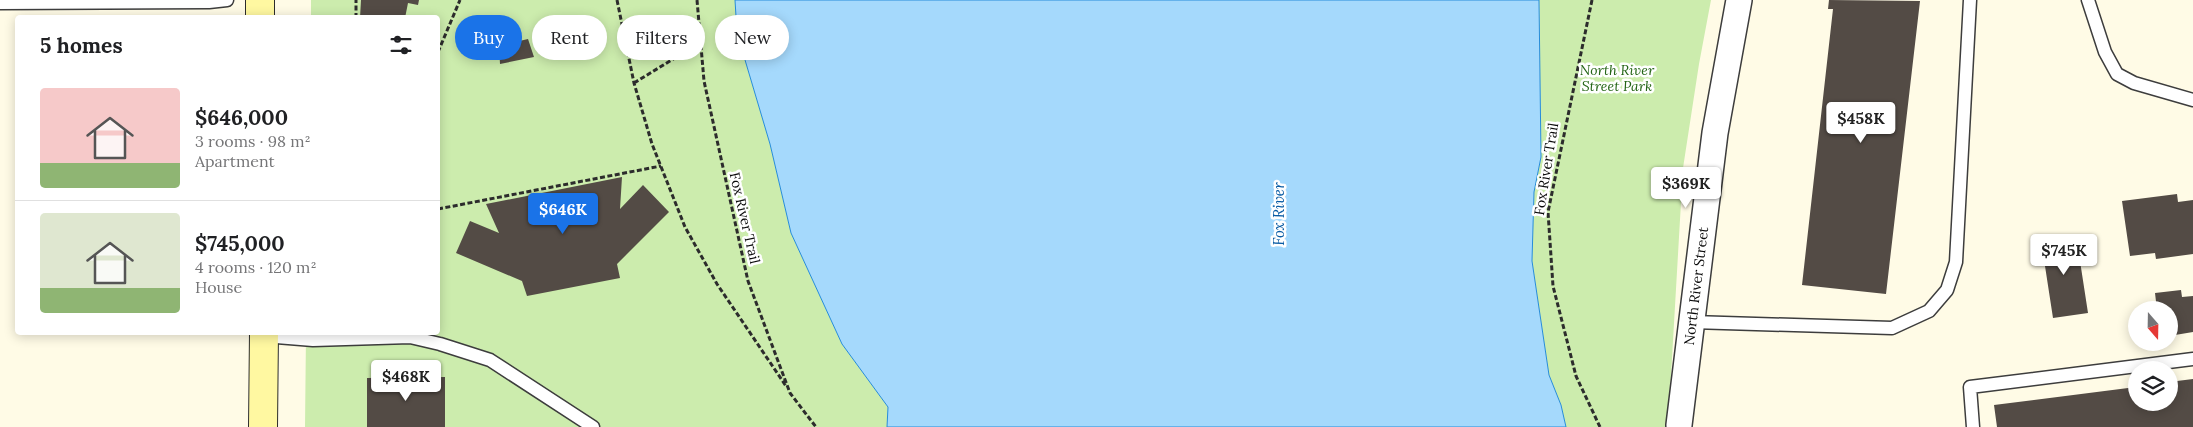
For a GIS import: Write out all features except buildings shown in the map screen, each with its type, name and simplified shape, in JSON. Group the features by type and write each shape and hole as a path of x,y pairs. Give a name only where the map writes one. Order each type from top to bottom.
{"main road":[{"path":"260,0 260,15"},
{"path":"263,427 264,335"}],"street":[{"name":"North River Street","path":"1680,425 1715,133 1739,0"}],"lane":[{"path":"0,3 209,2 227,0"},
{"path":"1692,322 1892,328 1929,311 1947,290 1956,262 1970,0"},
{"path":"2088,0 2105,52 2117,74 2134,83 2193,100"},
{"path":"272,335 313,340 410,337 440,344 490,360 593,427"},
{"path":"1973,427 1970,388 2193,359"}],"path":[{"path":"356,0 356,15"},
{"path":"440,47 460,0"},
{"path":"617,0 634,83 661,166 685,227 717,284 790,393"},
{"name":"Fox River Trail","path":"697,0 698,15"},
{"name":"Fox River Trail","path":"1592,0 1548,212 1554,286 1576,376 1600,427"},
{"path":"634,83 672,60"},
{"name":"Fox River Trail","path":"702,60 704,81 748,282 790,393 816,427"},
{"path":"440,209 661,166"}],"green space":[{"path":"311,0 735,0 736,15 715,15 715,60 745,60 770,144 791,233 842,344 888,407 887,427 305,427 306,335 440,335 440,15 311,15"},
{"name":"North River Street Park","path":"1539,0 1711,0 1683,168 1668,427 1566,427 1561,405 1549,375 1532,261 1534,192 1541,157"}],"water":[{"name":"Fox River","path":"735,0 1539,0 1541,157 1534,192 1532,261 1549,375 1561,405 1566,427 887,427 888,407 842,344 791,233 770,144 745,60 789,60 789,15 736,15"}]}
